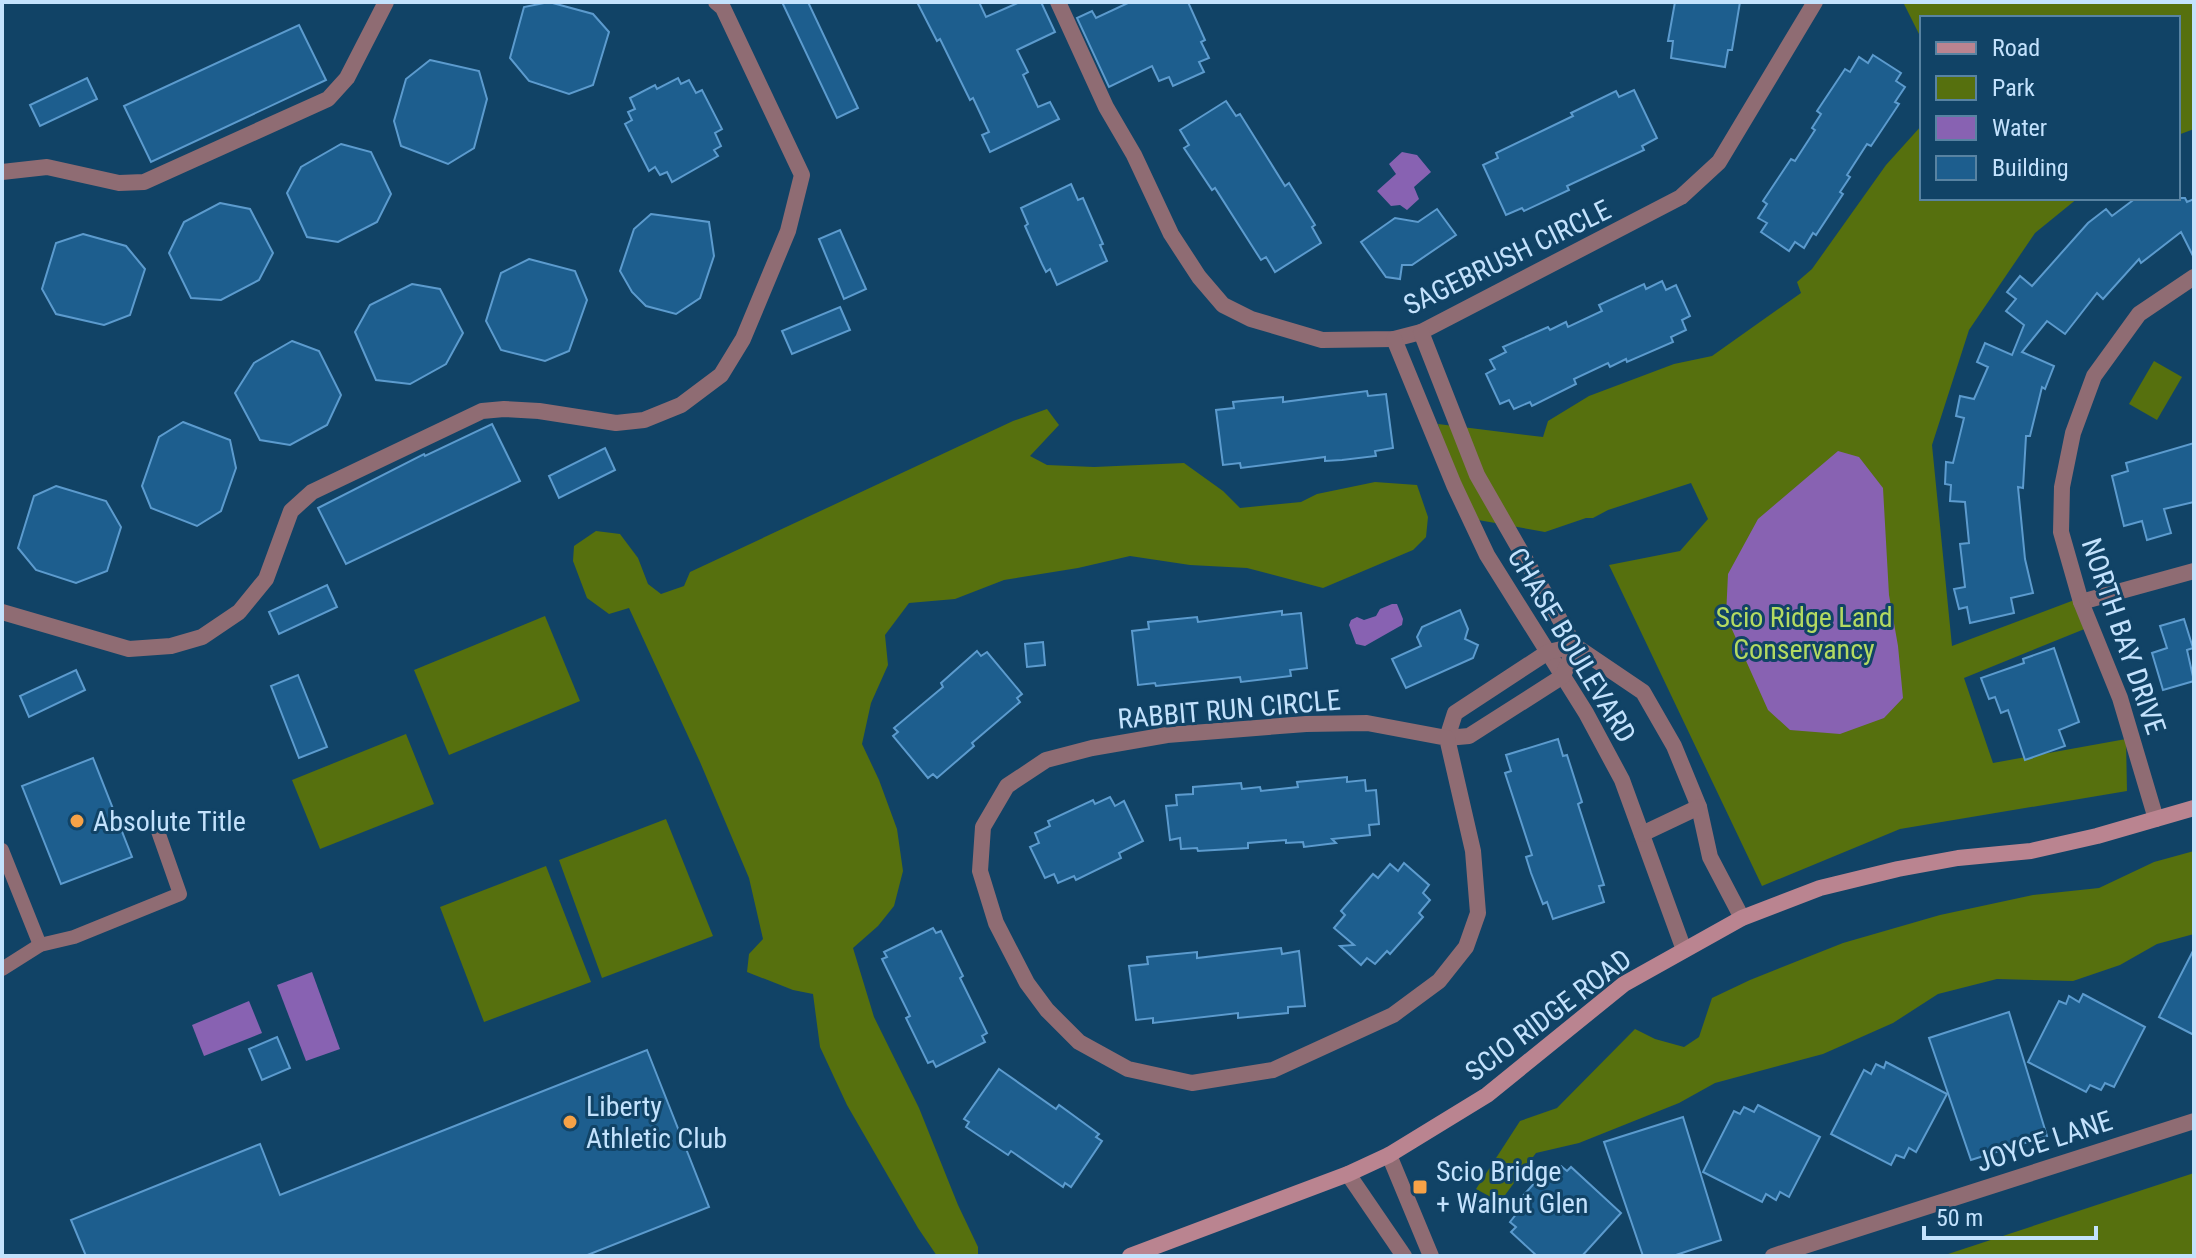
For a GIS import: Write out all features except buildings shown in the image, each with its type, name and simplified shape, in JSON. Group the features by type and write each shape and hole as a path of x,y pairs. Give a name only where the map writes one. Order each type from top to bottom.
{"street":[{"path":"2,172 47,167 119,183 144,182 328,99 347,78 386,2"},
{"path":"2,612 129,649 171,646 202,637 239,612 266,579 291,511 312,492 482,411 539,411 616,423 644,420 681,405 721,375 743,339 771,273 788,231 802,175 723,8 716,2"},
{"name":"SAGEBRUSH CIRCLE","path":"1058,2 1106,107 1134,155 1171,234 1199,277 1223,305 1251,319 1322,340 1394,339 1421,332 1681,197 1719,162 1815,2"},
{"name":"NORTH BAY DRIVE","path":"2156,819 2120,698 2081,602 2061,532 2062,487 2073,433 2094,376 2139,314 2194,277"},
{"name":"CHASE BOULEVARD","path":"1421,332 1477,475 1575,646 1643,692 1674,746 1699,807 1710,857 1742,918"},
{"name":"CHASE BOULEVARD","path":"1394,339 1454,485 1487,555 1563,676 1622,780 1684,950"},
{"path":"1454,485 1477,475"},
{"path":"2081,602 2194,571"},
{"path":"1447,738 1455,713 1548,652 1575,646"},
{"path":"1563,676 1575,646"},
{"name":"RABBIT RUN CIRCLE","path":"1447,738 1473,851 1478,913 1466,947 1439,981 1393,1015 1273,1070 1192,1083 1128,1069 1079,1042 1047,1010 1027,983 996,923 980,871 983,827 1007,786 1046,760 1092,748 1167,735 1306,724 1367,723 1447,738 1469,736 1563,676"},
{"path":"1642,834 1699,807"},
{"name":"SCIO RIDGE ROAD","path":"1130,1256 1348,1174 1389,1155 1487,1095 1624,984 1742,918 1820,888 1898,869 1958,858 2031,851 2194,808"},
{"name":"JOYCE LANE","path":"1773,1256 2194,1121"},
{"path":"1389,1155 1431,1256"},
{"path":"1348,1174 1404,1256"}],"lane":[{"path":"2,969 40,945 74,937 180,894 154,820"},
{"path":"2,850 40,945"}],"green space":[{"path":"1903,2 2194,2 2194,129 2180,134 2180,16 1920,16 1920,36"},
{"name":"Scio Ridge Land Conservancy","path":"1920,127 1920,200 2076,200 2035,233 1969,330 1932,445 1952,646 2077,599 2087,628 1964,678 1993,763 2126,739 2127,791 1900,829 1762,886 1609,565 1680,551 1708,519 1691,483 1545,532 1467,518 1438,424 1543,437 1548,421 1589,396 1674,364 1712,356 1801,293 1797,282 1812,269 1886,165"},
{"path":"2154,361 2182,377 2157,420 2129,404"},
{"path":"1047,409 1059,425 1030,456 1047,465 1094,467 1184,463 1223,491 1240,508 1301,502 1317,494 1375,482 1417,485 1428,517 1426,537 1413,550 1323,588 1247,568 1190,565 1130,556 1004,580 955,599 909,603 885,635 888,665 871,703 862,744 897,829 903,871 894,906 878,926 853,948 874,1017 919,1108 978,1247 978,1256 937,1256 847,1105 820,1047 813,994 793,990 747,972 749,954 763,939 749,878 629,608 609,614 587,598 573,561 574,546 596,531 620,534 638,558 648,584 661,594 684,586 690,572 1013,421"},
{"path":"545,616 580,701 449,755 414,670"},
{"path":"406,734 434,804 320,849 292,780"},
{"path":"666,819 713,936 602,978 559,860"},
{"path":"2194,851 2194,934 2157,944 2120,965 2073,981 1997,979 1938,994 1893,1023 1823,1054 1715,1083 1679,1103 1579,1143 1536,1153 1500,1202 1476,1189 1520,1121 1557,1108 1635,1029 1655,1039 1684,1047 1699,1037 1712,998 1843,943 1940,915 2033,895 2099,888 2154,862"},
{"path":"546,866 591,982 484,1022 440,907"},
{"path":"2194,1173 2194,1256 1942,1256"}],"water":[{"path":"1402,152 1417,155 1431,172 1414,187 1419,199 1407,210 1400,205 1391,206 1377,191 1396,174 1389,164"},
{"path":"1838,451 1859,457 1883,488 1889,595 1903,698 1884,718 1840,734 1790,730 1768,710 1726,616 1728,574 1758,519"},
{"path":"1397,604 1402,625 1365,646 1356,644 1349,625 1351,620 1376,616 1380,609"},
{"path":"312,972 340,1049 306,1061 277,985"},
{"path":"249,1001 262,1033 204,1056 192,1025"}],"place":[{"name":"Absolute Title","path":"77,821"},
{"name":"Liberty Athletic Club","path":"570,1122"},
{"name":"Scio Bridge + Walnut Glen","path":"1420,1187"}]}
